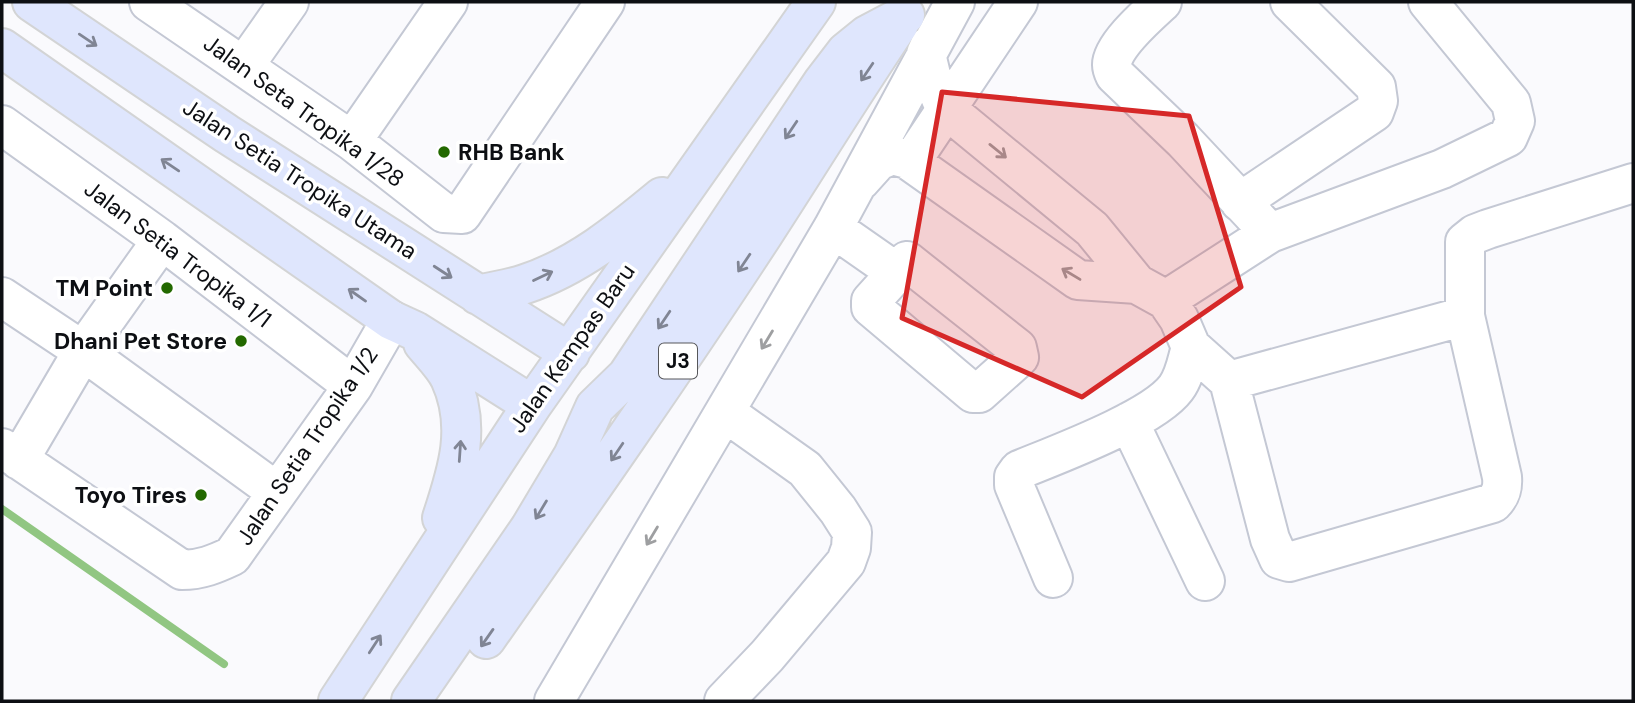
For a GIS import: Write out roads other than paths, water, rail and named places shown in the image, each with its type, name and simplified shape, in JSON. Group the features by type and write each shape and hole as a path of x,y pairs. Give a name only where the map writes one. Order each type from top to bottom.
{"main road":[{"name":"Jalan Setia Tropika Utama","path":"32,2 227,134 570,353"},
{"name":"Jalan Kempas Baru","path":"338,701 532,405 816,2"},
{"path":"411,701 530,528 573,456 595,407 627,376 823,82 846,52 909,8"},
{"name":"J3","path":"442,701 620,449 909,8"},
{"path":"2,48 403,325 532,405 595,407"},
{"path":"478,295 526,283 570,264 616,235 695,171"},
{"path":"403,325 449,377 462,418 458,468 428,563"},
{"path":"570,353 595,407"}],"street":[{"name":"Jalan Seta Tropika 1/28","path":"149,2 352,141 444,213 462,214 605,2"},
{"path":"244,66 289,2"},
{"path":"352,141 448,2"},
{"path":"554,701 833,228 955,2"},
{"path":"911,162 1018,2"},
{"path":"1162,2 1114,55 1111,66 1115,75 1183,140 1270,233"},
{"path":"1240,202 1374,112 1378,101 1376,88 1290,2"},
{"path":"858,183 878,161 892,155 911,162 1078,280 1152,292 1270,233 1442,169 1508,137 1514,121 1511,103 1428,2"},
{"path":"930,45 926,54 930,75 945,108 1092,229 1179,319 1191,347 1229,381 1270,539 1279,559 1289,562 1493,503 1499,497 1503,487 1502,477 1465,316 1465,242 1475,234 1633,183"},
{"name":"Jalan Setia Tropika 1/1","path":"2,125 162,240 353,386"},
{"path":"833,228 896,272"},
{"path":"11,454 162,240"},
{"path":"2,297 83,351 277,492"},
{"path":"1229,381 1465,316"},
{"name":"Jalan Setia Tropika 1/2","path":"11,454 182,570 196,570 232,556 353,386 403,325"},
{"path":"1053,578 1014,485 1014,477 1019,470 1129,422 1166,397 1177,387 1191,347"},
{"path":"724,701 767,656 846,562 851,548 852,532 805,469 726,413"},
{"path":"1129,422 1205,581"}],"waterway":[{"path":"2,509 224,664"}],"place":[{"name":"RHB Bank","path":"444,152"},
{"name":"TM Point","path":"167,288"},
{"name":"Dhani Pet Store","path":"241,341"},
{"name":"Toyo Tires","path":"201,495"}]}
